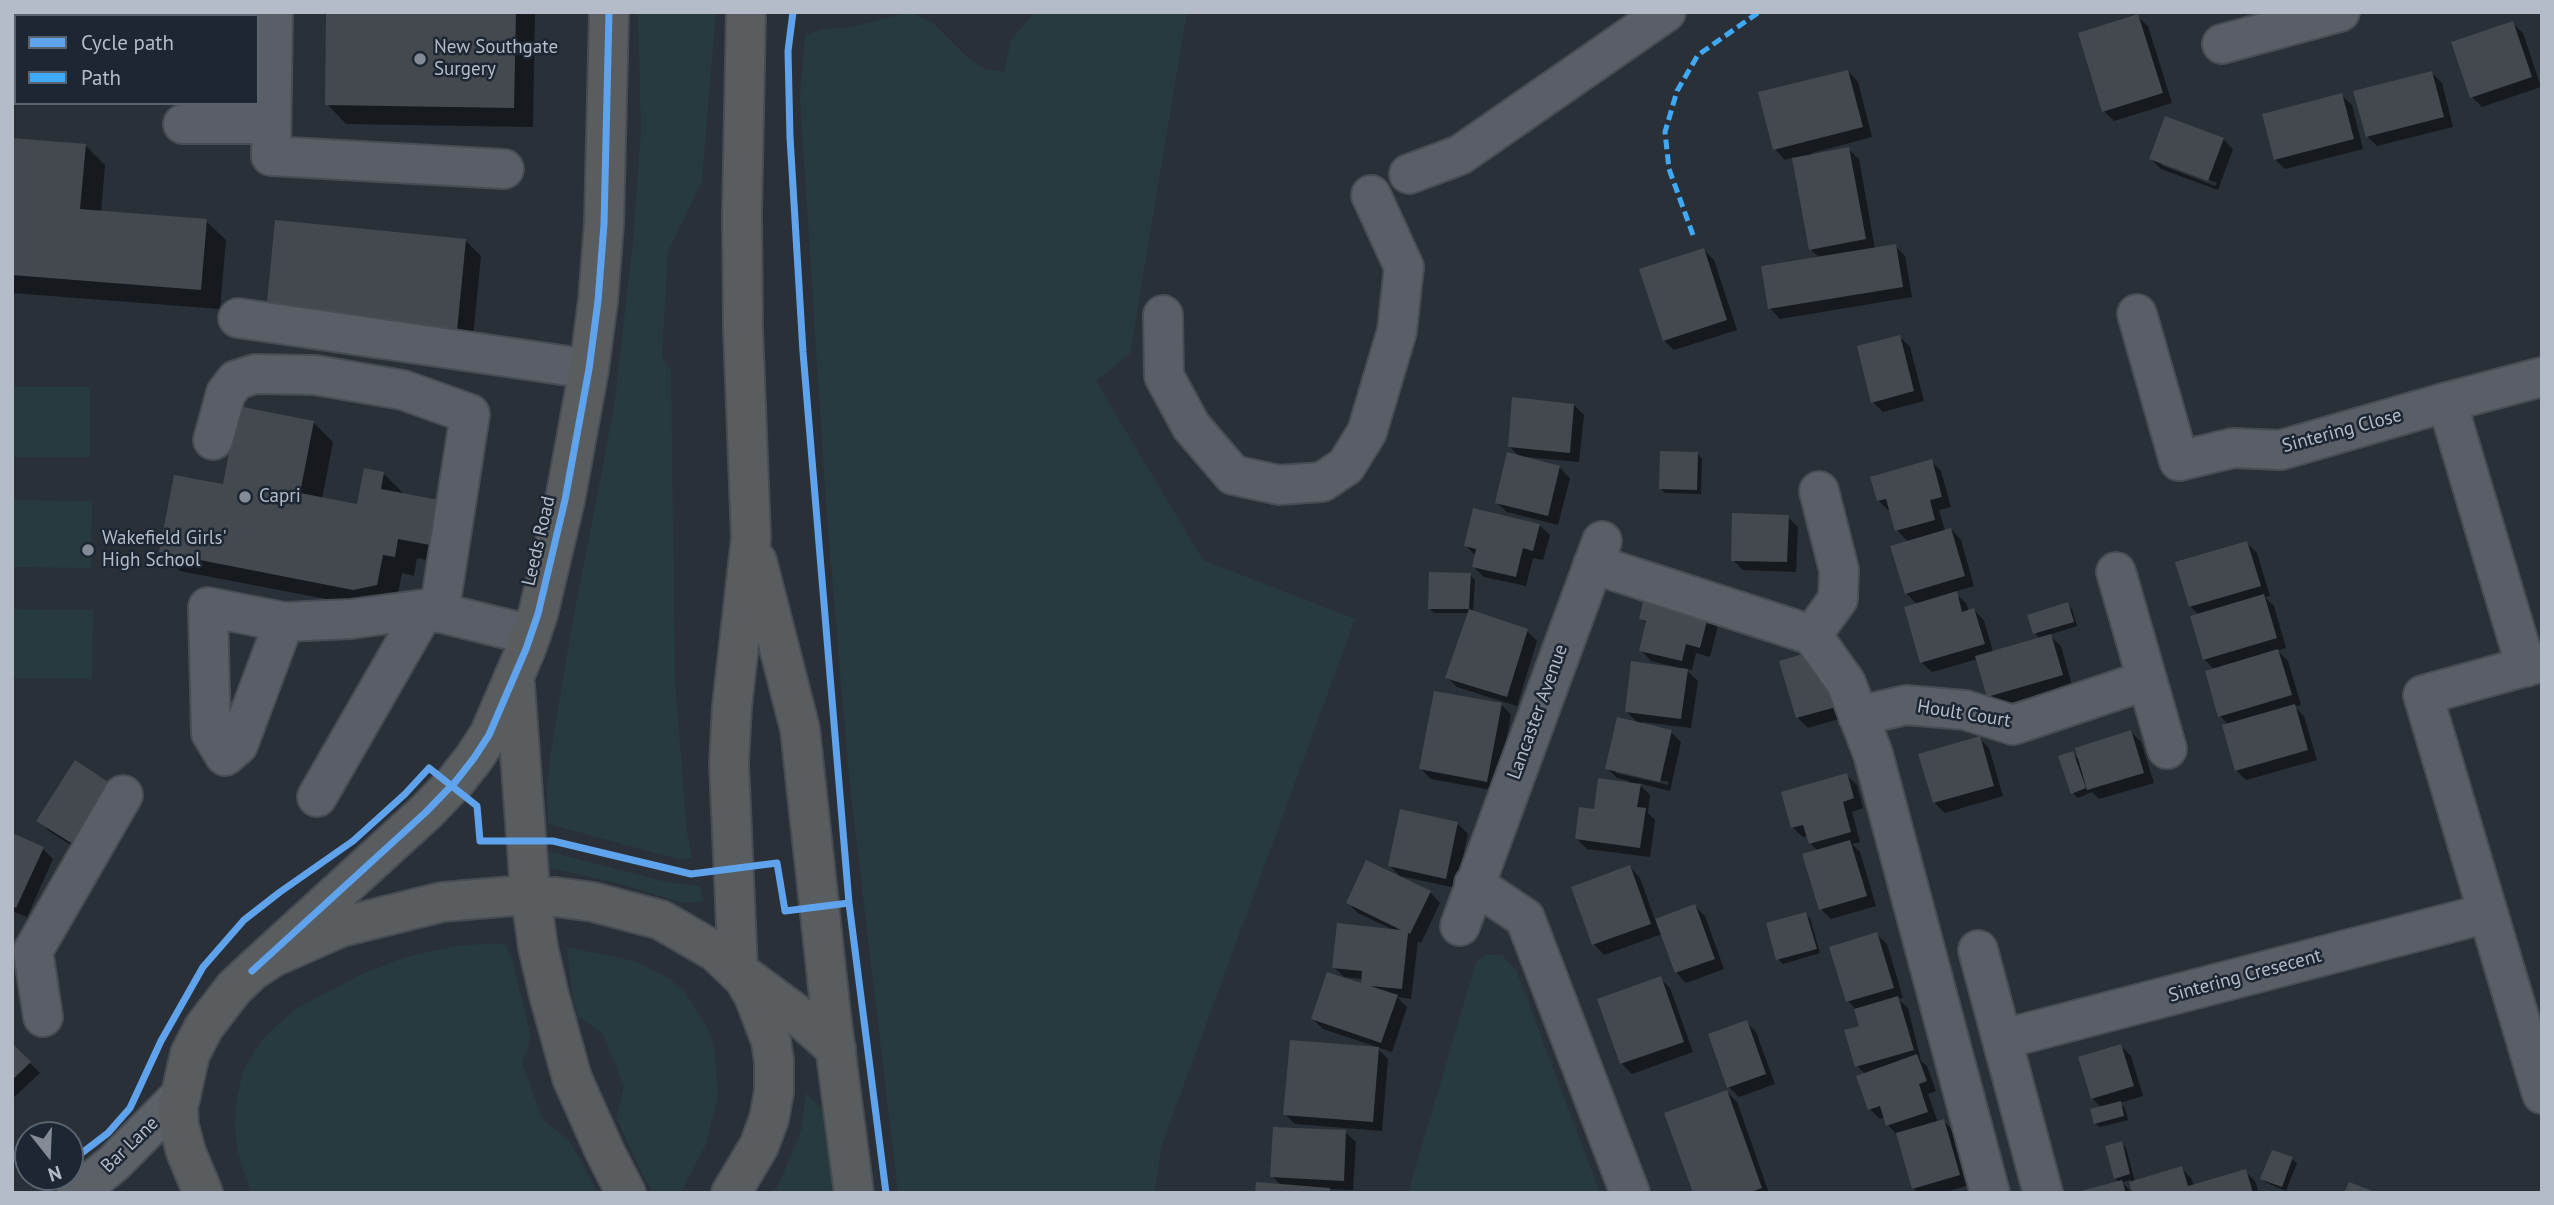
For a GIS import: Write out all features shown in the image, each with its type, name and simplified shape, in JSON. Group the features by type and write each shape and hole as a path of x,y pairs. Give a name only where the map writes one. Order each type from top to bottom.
{"highway":[{"name":"Leeds Road","path":"252,971 426,812 456,780 489,735 515,679 531,635 555,545 589,369 604,224 609,12"},
{"path":"731,1193 759,1146 769,1119 774,1092 771,1041 754,996 738,971 729,738 751,538 742,240 746,12"},
{"path":"751,538 800,729 854,1193"},
{"path":"515,679 521,783 538,947 561,1041 588,1116 626,1193"},
{"path":"203,1193 186,1152 179,1126 181,1095 190,1054 218,1006 252,971 302,943 373,918 442,902 531,896 593,902 661,919 716,952 776,997 836,1049"}],"main road":[{"name":"Bar Lane","path":"77,1193 114,1163 181,1095"}],"street":[{"path":"273,12 271,156 504,169"},
{"path":"1409,174 1460,155 1666,12"},
{"path":"2222,44 2340,12"},
{"path":"183,124 271,124"},
{"path":"1163,315 1164,376 1191,426 1233,475 1279,485 1322,482 1346,466 1367,432 1397,331 1404,267 1371,195"},
{"name":"Sintering Close","path":"2137,314 2179,461 2233,448 2281,450 2542,377"},
{"path":"238,318 589,369"},
{"path":"213,440 226,393 236,380 255,374 315,375 403,390 470,414 432,611 317,797"},
{"path":"2447,402 2534,664 2423,695 2542,1094"},
{"path":"1819,491 1839,570 1838,598 1812,635 1846,683 1873,754 1990,1193"},
{"name":"Lancaster Avenue","path":"1460,926 1597,552 1812,635"},
{"path":"2116,572 2167,749"},
{"path":"284,622 351,620 432,611 531,635"},
{"name":"Hoult Court","path":"1858,716 1906,705 1965,710 2013,725 2147,680"},
{"path":"43,1017 23,947 123,795"},
{"path":"1474,884 1525,918 1630,1193"},
{"name":"Sintering Cresecent","path":"2003,1039 2488,914"},
{"path":"1978,950 2043,1193"}],"green space":[{"path":"638,12 716,12 702,181 668,252 662,356 671,371 675,681 687,833 692,858 681,860 548,824 547,788 551,751 614,408 633,241 641,130"},
{"path":"910,12 933,23 969,59 985,69 1004,72 1011,40 1035,12 1187,12 1130,354 1096,381 1203,560 1355,619 1161,1147 1155,1193 898,1193 849,777 826,504 800,98 805,36 821,29 848,28"},
{"path":"12,387 90,387 90,457 12,457"},
{"path":"12,500 92,501 91,568 12,567"},
{"path":"12,609 93,610 92,679 12,678"},
{"path":"548,851 666,882 700,886 703,902 679,902 621,884 545,867"},
{"path":"497,943 506,945 512,959 531,1036 522,1064 543,1120 569,1140 598,1193 251,1193 238,1154 236,1103 243,1071 261,1041 297,1008 366,972 410,956 456,946"},
{"path":"567,947 635,961 669,978 687,995 709,1031 715,1052 718,1096 706,1144 681,1193 653,1193 641,1172 616,1117 624,1087 603,1034 578,1016 572,995"},
{"path":"1487,955 1502,955 1516,970 1600,1193 1408,1193 1476,962"},
{"path":"806,1093 825,1112 840,1193 771,1193 778,1186 801,1131"}],"building":[{"path":"180,12 249,12 249,14"},
{"name":"New Southgate Surgery","path":"326,12 516,12 514,108 325,105"},
{"path":"2138,14 2163,93 2102,112 2078,33"},
{"path":"2513,21 2532,77 2470,98 2451,42"},
{"path":"1848,70 1863,127 1773,150 1758,92"},
{"path":"2432,71 2444,117 2366,137 2353,91"},
{"path":"2342,93 2354,139 2274,160 2262,114"},
{"path":"2165,116 2224,138 2208,181 2149,159"},
{"path":"12,138 86,144 80,209 207,219 201,290 12,275"},
{"path":"1849,147 1866,239 1809,250 1792,158"},
{"path":"275,220 466,239 457,331 266,313"},
{"path":"1896,244 1903,287 1768,309 1761,266"},
{"path":"1704,248 1727,320 1663,341 1639,269"},
{"path":"1900,335 1914,391 1871,403 1857,346"},
{"path":"1512,397 1574,404 1570,453 1508,447"},
{"name":"Capri","path":"238,406 314,421 300,493 357,504 364,468 384,472 381,489 439,500 430,545 398,539 395,557 383,555 377,585 353,590 159,552 174,475 223,484"},
{"path":"1660,451 1698,452 1697,490 1659,489"},
{"path":"1507,452 1560,466 1548,516 1495,503"},
{"path":"1932,459 1942,497 1930,500 1935,520 1895,531 1886,499 1877,501 1870,477"},
{"path":"1473,508 1540,524 1533,551 1523,548 1516,577 1472,567 1476,549 1464,546"},
{"path":"1732,513 1789,515 1787,562 1731,561"},
{"path":"1951,528 1965,576 1905,594 1890,546"},
{"path":"2247,541 2261,586 2189,607 2175,562"},
{"path":"1429,572 1471,573 1469,609 1428,609"},
{"path":"1957,591 1962,612 1974,608 1985,644 1920,663 1904,607"},
{"path":"1645,593 1710,609 1700,648 1686,644 1682,661 1639,651 1646,621 1639,619"},
{"path":"2264,594 2277,638 2203,660 2190,616"},
{"path":"2068,602 2074,622 2033,634 2027,615"},
{"path":"1469,609 1528,629 1507,697 1445,678"},
{"path":"2051,634 2063,675 1987,697 1975,656"},
{"path":"1823,648 1840,706 1796,718 1779,661"},
{"path":"2278,649 2292,695 2218,717 2205,671"},
{"path":"1631,661 1688,669 1681,719 1625,712"},
{"path":"1434,691 1502,703 1487,782 1419,769"},
{"path":"2295,704 2308,750 2235,771 2222,725"},
{"path":"1617,717 1672,730 1660,782 1605,769"},
{"path":"2131,730 2144,773 2087,790 2075,748"},
{"path":"1980,736 1994,786 1933,803 1918,754"},
{"path":"2073,751 2086,788 2071,794 2058,756"},
{"path":"75,760 114,786 76,846 36,821"},
{"path":"1847,773 1854,798 1843,802 1851,832 1809,844 1803,825 1791,828 1781,792"},
{"path":"1598,778 1641,784 1637,807 1646,808 1640,848 1575,839 1579,807 1594,809"},
{"path":"1400,809 1458,822 1446,879 1388,866"},
{"path":"12,833 44,847 16,908 12,906"},
{"path":"1850,840 1867,896 1819,910 1802,854"},
{"path":"1366,860 1431,891 1410,934 1408,933 1402,989 1370,986 1398,995 1381,1043 1311,1019 1327,972 1361,983 1362,971 1332,968 1337,923 1401,930 1346,903"},
{"path":"1630,865 1651,924 1592,945 1571,887"},
{"path":"1695,904 1715,959 1675,973 1655,919"},
{"path":"1806,912 1817,949 1776,960 1766,923"},
{"path":"1877,932 1894,988 1846,1002 1829,947"},
{"path":"1661,976 1684,1042 1620,1064 1597,999"},
{"path":"1898,996 1914,1050 1855,1067 1844,1030 1859,1026 1854,1009"},
{"path":"1747,1020 1766,1074 1727,1088 1708,1034"},
{"path":"1290,1040 1379,1047 1373,1122 1283,1115"},
{"path":"12,1043 31,1062 12,1080"},
{"path":"2121,1044 2134,1086 2091,1099 2078,1057"},
{"path":"1917,1054 1927,1081 1919,1084 1928,1112 1886,1126 1880,1106 1868,1110 1856,1076"},
{"path":"1727,1090 1762,1188 1748,1193 1693,1193 1664,1113"},
{"path":"2121,1101 2124,1116 2094,1124 2090,1109"},
{"path":"1944,1119 1960,1175 1912,1189 1896,1133"},
{"path":"1273,1127 1346,1130 1344,1181 1270,1177"},
{"path":"2122,1141 2130,1174 2114,1179 2105,1146"},
{"path":"2272,1150 2293,1157 2282,1187 2260,1179"},
{"path":"2182,1166 2188,1186 2246,1169 2253,1193 2132,1193 2129,1182"},
{"path":"2122,1180 2126,1193 2077,1193 2077,1192"},
{"path":"1256,1182 1330,1188 1330,1193 1255,1193"},
{"path":"2349,1182 2370,1190 2369,1193 2344,1193"}],"marked path":[{"path":"1693,235 1669,169 1665,132 1677,91 1698,55 1759,12"}],"cycle path":[{"path":"252,971 426,812 456,781 489,735 526,649 538,614 565,500 589,369 598,301 604,224 609,12"},
{"path":"793,12 788,51 790,137 803,352 849,903 886,1193"},
{"path":"84,1151 108,1133 130,1108 161,1041 203,967 244,920 353,841 405,794 429,768 477,806 480,841 553,841 691,874 777,863 785,911 849,903"}],"place":[{"name":"New Southgate Surgery","path":"420,59"},
{"name":"Capri","path":"245,497"},
{"name":"Wakefield Girls' High School","path":"88,550"}]}
